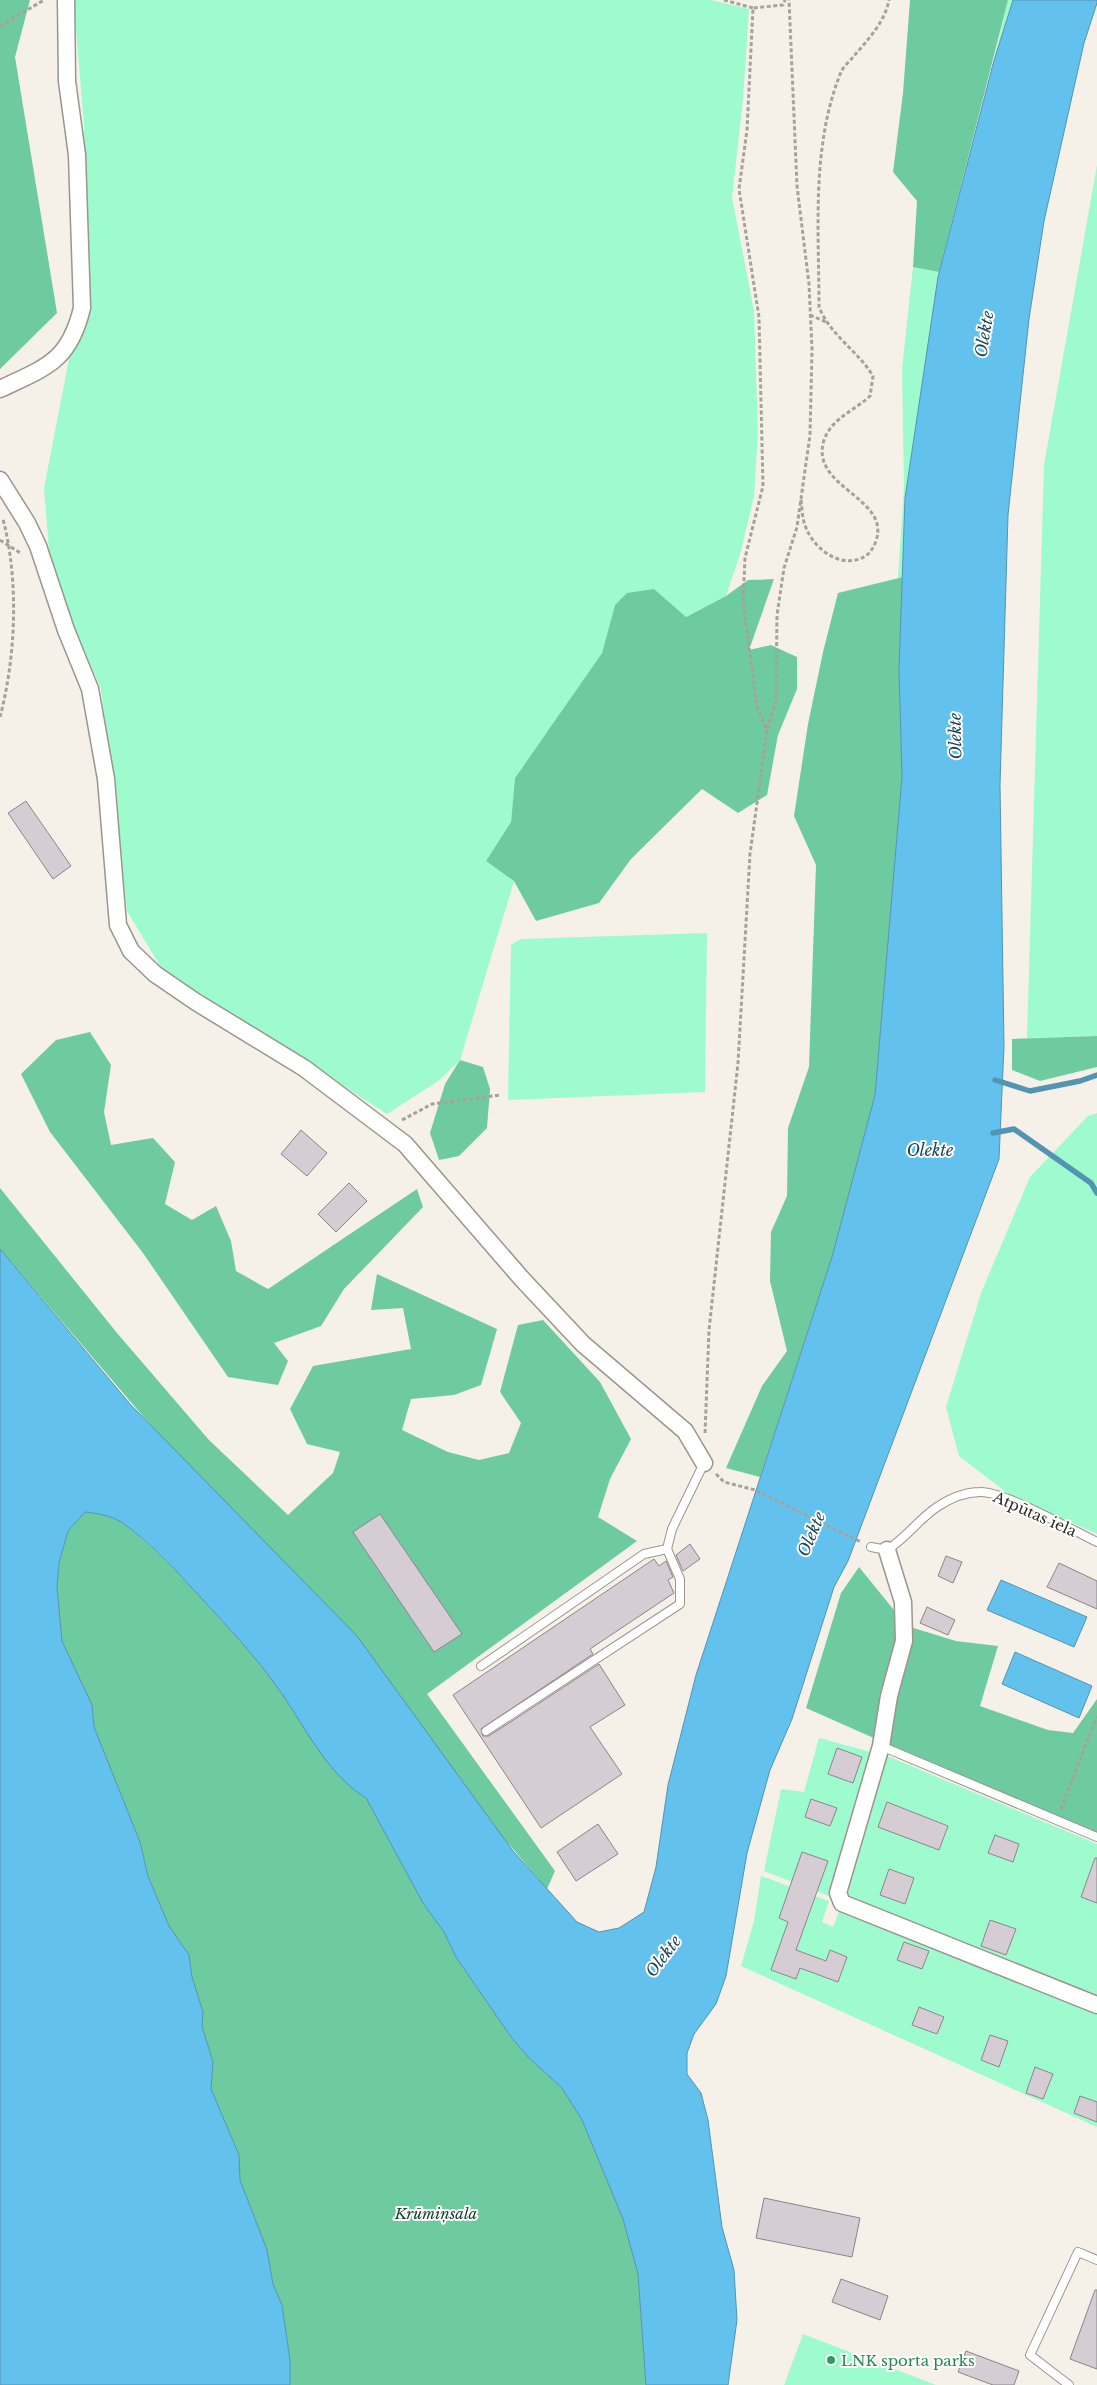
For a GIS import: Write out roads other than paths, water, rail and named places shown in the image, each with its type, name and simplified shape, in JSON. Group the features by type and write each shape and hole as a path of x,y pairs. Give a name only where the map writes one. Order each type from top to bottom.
{"street":[{"path":"0,389 46,367 66,350 76,330 82,308 77,155 67,81 66,0"},
{"path":"0,480 27,523 38,546 66,630 90,689 106,779 118,925 131,951 155,974 196,1002 304,1068 386,1128 414,1152 522,1279 584,1344 685,1431 704,1463"},
{"path":"879,1549 903,1602 904,1641 889,1696 881,1746 838,1893 842,1903 1097,2005"}],"lane":[{"path":"486,1731 680,1604 680,1579 667,1548 672,1529 704,1463"},
{"name":"Atpūtas iela","path":"879,1549 903,1539 936,1508 963,1494 981,1491 1005,1498 1097,1542"},
{"path":"481,1666 644,1554 667,1548"},
{"path":"881,1746 1097,1838"},
{"path":"1068,2385 1030,2355 1078,2252 1097,2260"}],"water":[{"name":"Olekte","path":"1013,0 1097,0 1097,3 1084,43 1044,221 1029,319 1008,515 1000,785 1004,1046 999,1159 848,1561 834,1587 792,1719 770,1770 747,1853 726,1976 716,2004 694,2034 687,2053 687,2074 701,2093 708,2120 722,2227 734,2270 737,2320 728,2385 646,2385 638,2274 623,2219 582,2120 562,2088 528,2057 511,2037 456,1957 444,1932 423,1903 366,1798 338,1775 258,1662 184,1579 143,1539 117,1520 85,1512 68,1531 59,1563 57,1587 62,1641 92,1705 94,1727 140,1842 148,1876 169,1926 189,1955 192,1977 203,2012 202,2026 213,2062 211,2089 239,2155 240,2180 267,2250 273,2284 282,2305 290,2360 290,2385 0,2385 0,1249 130,1404 357,1636 513,1851 577,1922 599,1932 619,1928 644,1912 656,1867 668,1785 696,1675 832,1257 875,1095 902,777 899,670 905,498 938,277 993,64"},
{"path":"1001,1580 1087,1617 1074,1647 987,1610"},
{"path":"1015,1652 1092,1686 1079,1718 1002,1684"}],"waterway":[{"path":"995,1080 1030,1091 1080,1081 1097,1075"},
{"path":"993,1133 1014,1129 1091,1183 1097,1193"}],"place":[{"name":"LNK sporta parks","path":"831,2360"}],"park label":[{"name":"Krūmiņsala","path":"436,2213"}]}
